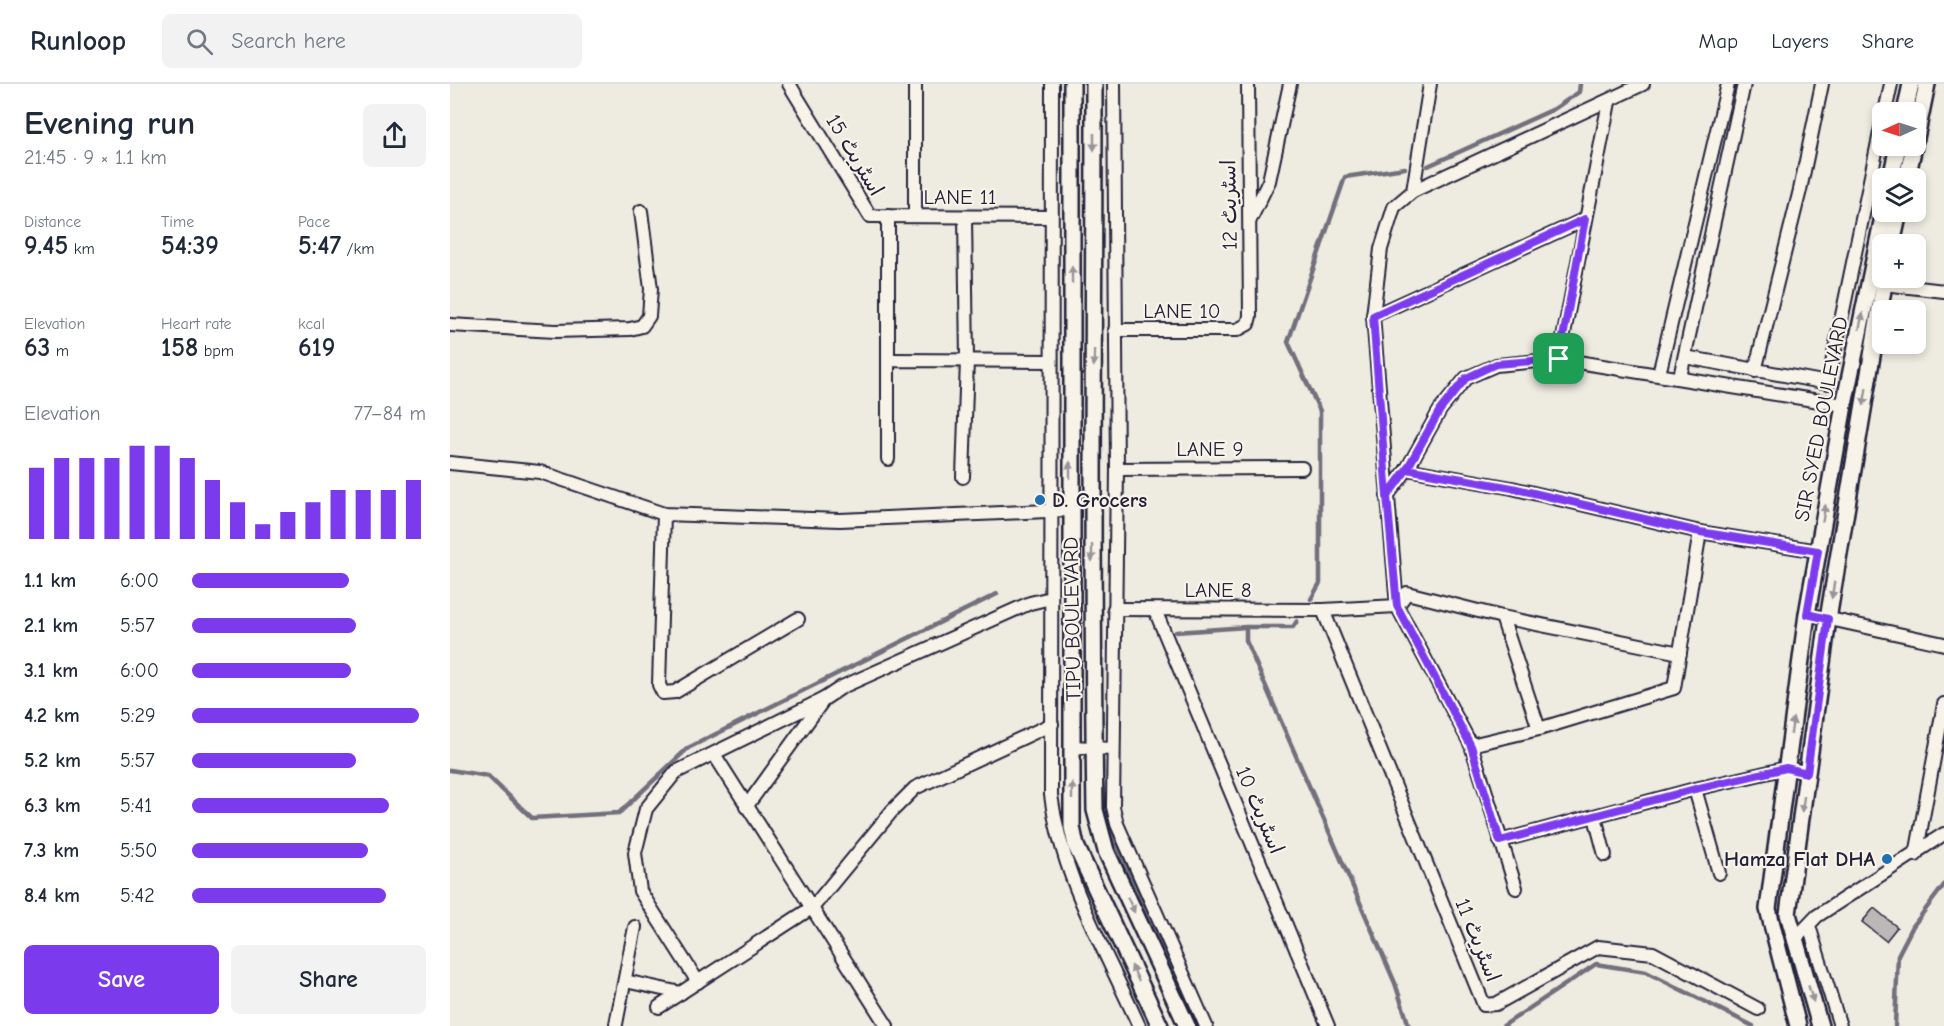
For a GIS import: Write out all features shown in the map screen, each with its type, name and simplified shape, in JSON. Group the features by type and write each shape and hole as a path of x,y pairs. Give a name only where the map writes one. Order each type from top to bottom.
{"street":[{"name":"اسٹریٹ 15","path":"789,84 870,216"},
{"path":"915,84 915,216"},
{"path":"1052,84 1051,795 1056,834 1091,928 1139,1026"},
{"name":"TIPU BOULEVARD","path":"1072,84 1070,510 1072,827 1076,846 1160,1026"},
{"name":"TIPU BOULEVARD","path":"1094,84 1091,502 1095,810 1106,852 1187,1026"},
{"path":"1114,84 1118,469 1114,609 1113,800 1116,825 1206,1026"},
{"name":"اسٹریٹ 12","path":"1248,84 1250,316 1248,324"},
{"path":"1249,224 1269,181 1290,84"},
{"path":"1413,191 1430,84"},
{"path":"1516,888 1471,746 1397,606 1373,316 1382,249 1394,207 1413,191 1609,102 1643,84"},
{"path":"1659,374 1728,84"},
{"path":"1680,377 1744,84"},
{"path":"1755,372 1797,201 1822,84"},
{"path":"1887,102 1891,84"},
{"path":"1905,102 1906,85 1927,88"},
{"path":"1559,359 1609,102"},
{"path":"1685,357 1755,372 1828,383 1875,156"},
{"path":"1072,178 1094,180"},
{"path":"450,325 555,331 630,329 642,326 649,316 651,289 641,211"},
{"name":"LANE 11","path":"870,216 1051,217"},
{"path":"888,216 888,459"},
{"path":"963,477 967,360 965,216"},
{"path":"1373,316 1585,219"},
{"name":"SIR SYED BOULEVARD","path":"1798,1026 1768,909 1807,614 1844,405 1882,222"},
{"name":"SIR SYED BOULEVARD","path":"1820,1026 1788,914 1828,619 1883,288"},
{"path":"1926,288 1944,291"},
{"name":"LANE 10","path":"1116,330 1237,330 1248,324"},
{"path":"1854,356 1871,359"},
{"path":"1387,496 1407,469 1440,410 1466,378 1496,364 1559,359 1844,405"},
{"path":"888,360 1051,361"},
{"path":"450,464 540,472 664,514 840,520 1070,510"},
{"name":"LANE 9","path":"1118,469 1302,468"},
{"path":"1407,469 1512,488 1700,532 1818,551"},
{"path":"664,514 659,685 663,693 675,692 798,619"},
{"path":"1471,746 1539,729 1674,688 1700,532"},
{"name":"LANE 8","path":"1114,609 1323,610 1397,606 1407,593 1502,617"},
{"path":"698,982 640,891 635,853 646,809 676,772 824,699 842,687 1030,603 1051,598"},
{"name":"اسٹریٹ 10","path":"1155,610 1328,1026"},
{"name":"اسٹریٹ 11","path":"1323,610 1484,1005 1496,1004 1598,947 1653,953 1758,1009"},
{"path":"1807,614 1944,644"},
{"path":"1539,729 1502,617 1680,653"},
{"path":"746,807 824,699"},
{"path":"1916,855 1944,704"},
{"path":"659,1007 813,907 892,811 915,788 1052,724"},
{"path":"1072,747 1113,749"},
{"path":"714,754 887,1026"},
{"path":"1500,841 1695,789 1786,768 1807,773"},
{"path":"1695,789 1719,873"},
{"path":"1594,817 1605,855"},
{"path":"1794,940 1817,916 1916,855 1944,834"},
{"path":"1809,926 1840,1026"},
{"path":"616,1024 635,927"},
{"path":"625,981 681,993"}],"building":[{"path":"1874,908 1897,927 1886,941 1862,922"}],"waterway":[{"path":"1428,166 1554,109 1579,92 1580,84"},
{"path":"1311,599 1320,583 1320,411 1288,342 1345,177 1405,168"},
{"path":"450,770 488,776 532,818 619,813 688,748 997,594"},
{"path":"1176,632 1246,627 1293,627 1297,621"},
{"path":"1246,627 1246,641 1395,983 1409,1026"},
{"path":"1102,761 1102,773"},
{"path":"1102,784 1106,822 1196,1026"},
{"path":"1895,1026 1898,955 1913,926 1944,885"},
{"path":"1503,1026 1596,964 1646,972 1753,1026"}],"place":[{"name":"D. Grocers","path":"1040,500"},
{"name":"Hamza Flat DHA","path":"1887,859"}],"route":[{"path":"1559,359 1496,364 1466,378 1440,410 1407,469 1387,496 1389,538 1397,606 1471,746 1500,841 1695,789 1786,768 1807,773 1828,619 1807,614 1818,551 1700,532 1512,488 1407,469 1387,496 1373,316 1585,219 1559,359"}]}
